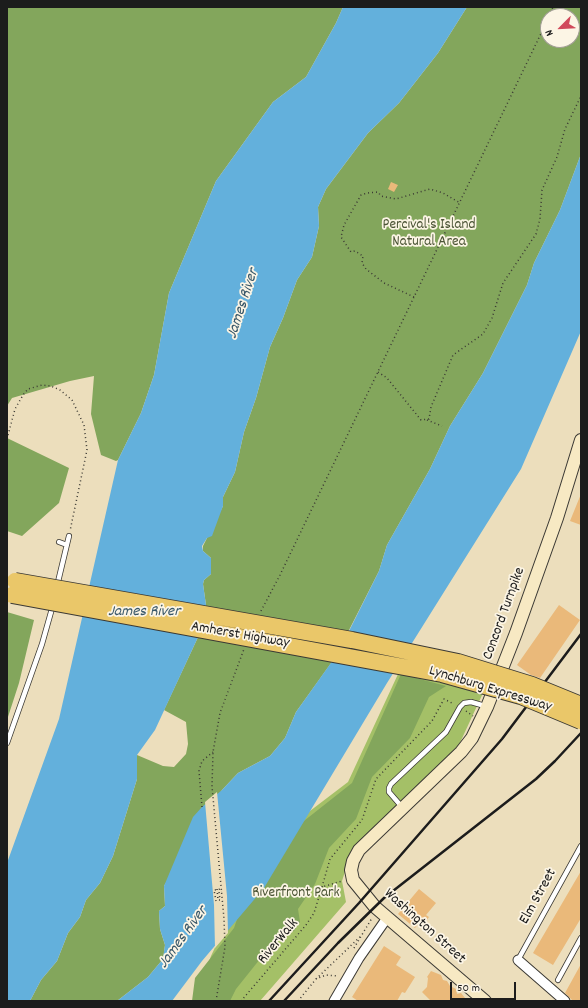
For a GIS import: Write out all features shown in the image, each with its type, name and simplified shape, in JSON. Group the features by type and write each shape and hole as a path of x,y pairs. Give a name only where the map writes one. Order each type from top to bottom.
{"highway":[{"name":"Amherst Highway","path":"14,588 399,657"},
{"name":"Lynchburg Expressway","path":"399,657 458,662 502,675 581,705"},
{"name":"Lynchburg Expressway","path":"399,657 521,696 581,721"}],"street":[{"name":"Concord Turnpike","path":"351,870 353,861 359,850 461,752 472,738 487,707 557,518 581,440"},
{"name":"Washington Street","path":"351,870 353,880 357,886 386,918 485,1001"},
{"path":"337,1000 359,958 386,918"},
{"path":"518,960 565,1001"}],"lane":[{"path":"7,743 51,617 69,536"},
{"path":"59,542 67,545"},
{"path":"403,808 392,796 389,788 446,732 460,706 467,702 487,707"},
{"name":"Elm Street","path":"518,960 581,846"},
{"path":"558,980 579,946 581,938"}],"path":[{"path":"260,613 280,575 540,36"},
{"path":"425,420 429,419 431,407 453,355 483,334 492,318 503,283 536,234 540,219 542,190 557,157 566,129 581,96"},
{"path":"414,297 384,283 366,269 362,262 363,256 355,251 351,252 341,237 344,225 361,195 367,192 378,192 381,196 396,199 430,189 443,193 460,203"},
{"path":"378,372 386,378 421,420 442,426"},
{"path":"7,439 15,409 23,395 28,390 42,385 51,386 60,390 72,400 84,425 87,450 69,536"},
{"path":"216,1001 225,947 222,890 215,824 212,752 220,713 245,648"},
{"path":"460,706 473,716 473,720"},
{"path":"202,806 199,771 202,761 212,752"},
{"name":"RiverWalk","path":"241,1001 306,925 314,913 322,887 342,880"},
{"path":"217,889 218,900 220,900 219,892 222,890"},
{"path":"217,889 222,890"},
{"path":"216,901 214,890 217,889"},
{"path":"298,1001 316,979 363,933"},
{"path":"316,979 326,975 338,976"}],"green space":[{"path":"7,7 343,7 336,23 306,77 273,102 216,181 169,293 154,375 141,413 118,460 116,461 101,455 91,414 94,376 70,381 12,398 7,406"},
{"name":"Percival's Island Natural Area","path":"467,7 581,7 581,154 560,210 534,263 527,285 483,373 450,426 430,469 387,545 379,571 346,636 204,611 206,605 203,584 204,580 211,574 211,558 203,551 203,546 223,506 223,497 235,472 244,432 256,398 270,347 283,318 297,280 312,257 319,226 318,207 326,189 368,133 399,103 438,53"},
{"path":"7,438 69,468 59,503 22,536 7,531"},
{"path":"7,612 34,620 19,683 7,720"},
{"path":"199,635 334,659 296,712 285,738 270,756 238,773 222,790 164,886 165,906 159,911 160,929 165,945 163,959 148,977 117,1001 30,1001 41,980 57,961 68,933 80,917 86,900 100,883 113,856 137,779 137,755 163,766 174,767 186,754 188,744 186,722 164,710"},
{"name":"Riverfront Park","path":"399,672 483,693 458,747 350,856 342,881 346,902 260,1001 195,1001 211,956 241,892 285,830 348,782"},
{"path":"401,674 446,686 429,697 410,738 372,777 356,819 329,848 315,884 298,909 300,922 294,931 279,937 268,949 236,989 230,1001 192,1001 195,978 234,928 244,899 290,832 352,783"}],"water":[{"name":"James River","path":"343,7 467,7 438,53 399,103 368,133 326,189 318,207 319,226 312,257 297,280 283,318 270,347 256,398 244,432 235,472 223,497 223,506 212,536 207,538 202,546 203,551 211,558 211,574 204,580 203,584 206,605 199,635 155,730 137,755 137,779 113,856 100,883 86,900 80,917 68,933 57,961 41,980 30,1001 7,1001 7,863 59,719 118,460 141,413 154,375 169,293 216,181 273,102 306,77 336,23"},
{"name":"James River","path":"581,154 581,331 521,469 387,683 264,888 202,961 172,1001 117,1001 148,977 163,959 165,945 160,929 159,911 165,906 164,886 193,817 238,773 270,756 285,738 296,712 338,653 379,571 387,545 430,469 450,426 483,373 527,285 534,263 560,210"}],"pier":[{"path":"217,792 227,896 228,933 215,948 214,905 205,802"}],"building":[{"path":"391,182 398,185 394,192 388,189"},
{"path":"581,494 581,525 570,521"},
{"path":"559,605 580,620 540,678 531,675 517,665"},
{"path":"581,871 581,918 553,965 533,953"},
{"path":"419,889 436,903 426,915 429,917 422,926 419,923 415,928 398,914"},
{"path":"384,946 401,957 396,965 415,977 405,993 402,992 397,1001 358,1001 352,997"},
{"path":"581,964 581,1001 573,1001 565,993"},
{"path":"431,971 441,975 443,980 447,981 450,986 456,989 457,994 461,993 465,998 462,1001 431,1001 422,992 427,987 427,977"}],"railway":[{"path":"269,1001 359,903 502,739 581,634"},
{"path":"284,1001 338,943 384,898 536,779 581,733"}]}
